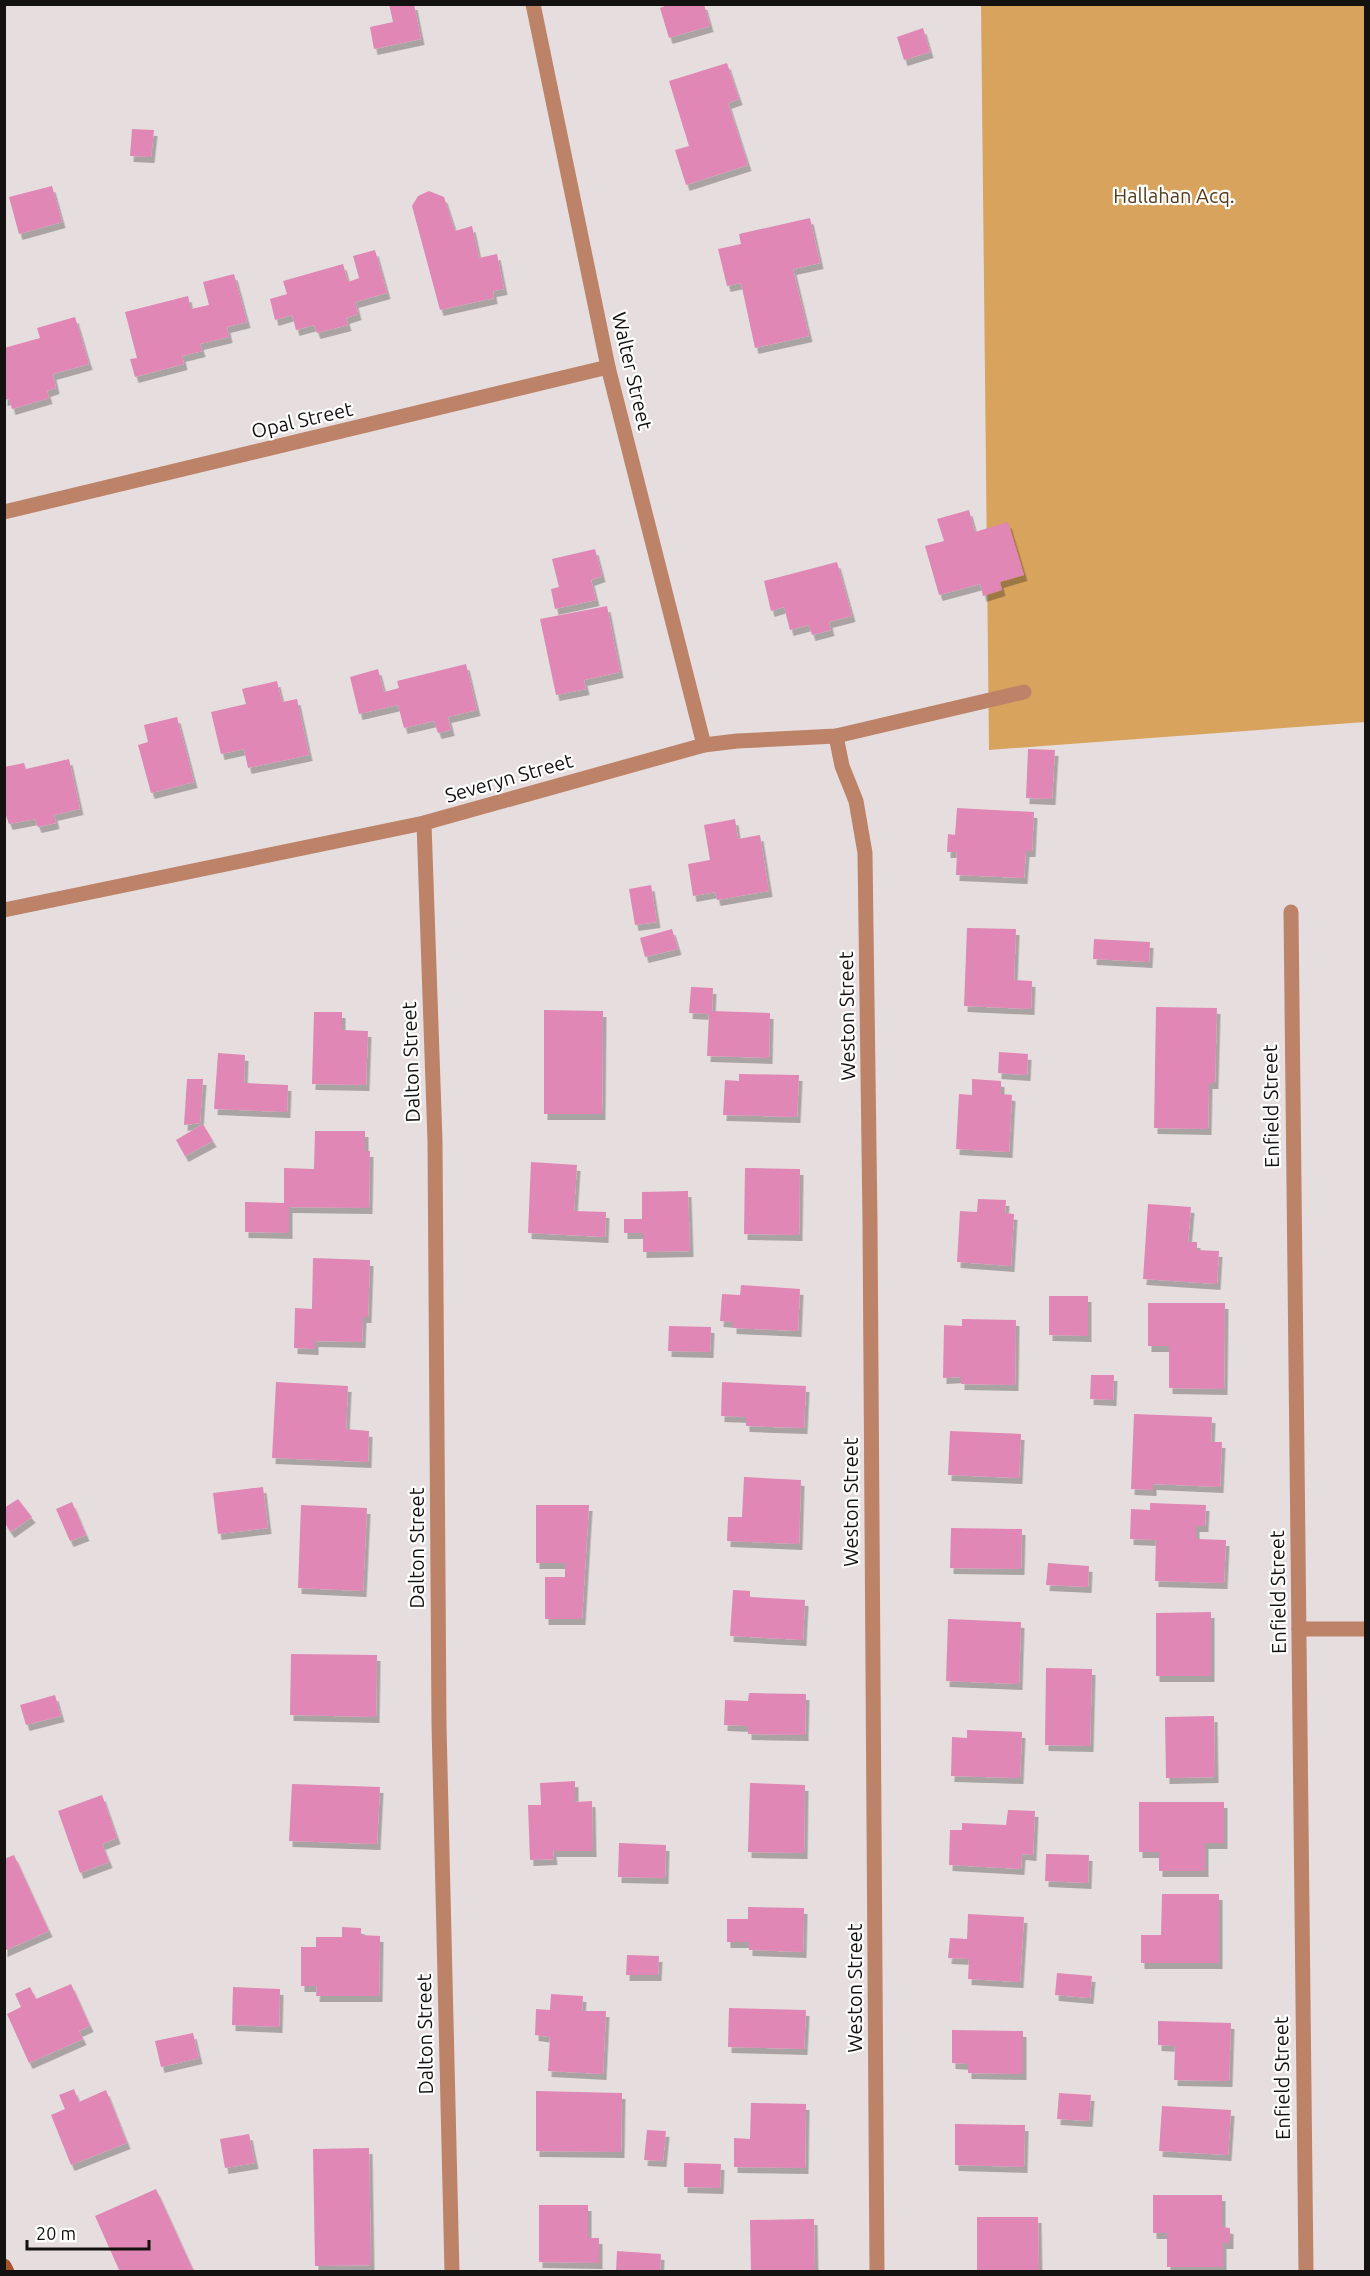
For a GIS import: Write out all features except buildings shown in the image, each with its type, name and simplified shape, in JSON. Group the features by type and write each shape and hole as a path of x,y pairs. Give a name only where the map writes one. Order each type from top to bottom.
{"main road":[{"path":"4,2266 7,2271"}],"street":[{"name":"Walter Street","path":"533,4 608,367 704,745"},
{"name":"Opal Street","path":"4,512 608,367"},
{"name":"Severyn Street","path":"4,910 424,823 704,745 836,735 1024,692"},
{"name":"Weston Street","path":"836,735 842,766 856,801 865,853 866,875 877,2271"},
{"name":"Dalton Street","path":"424,823 435,1141 439,1725 452,2271"},
{"name":"Enfield Street","path":"1291,912 1306,2271"},
{"path":"1299,1629 1365,1629"}],"green space":[{"name":"Hallahan Acq.","path":"981,5 1365,5 1365,722 989,750"}]}
